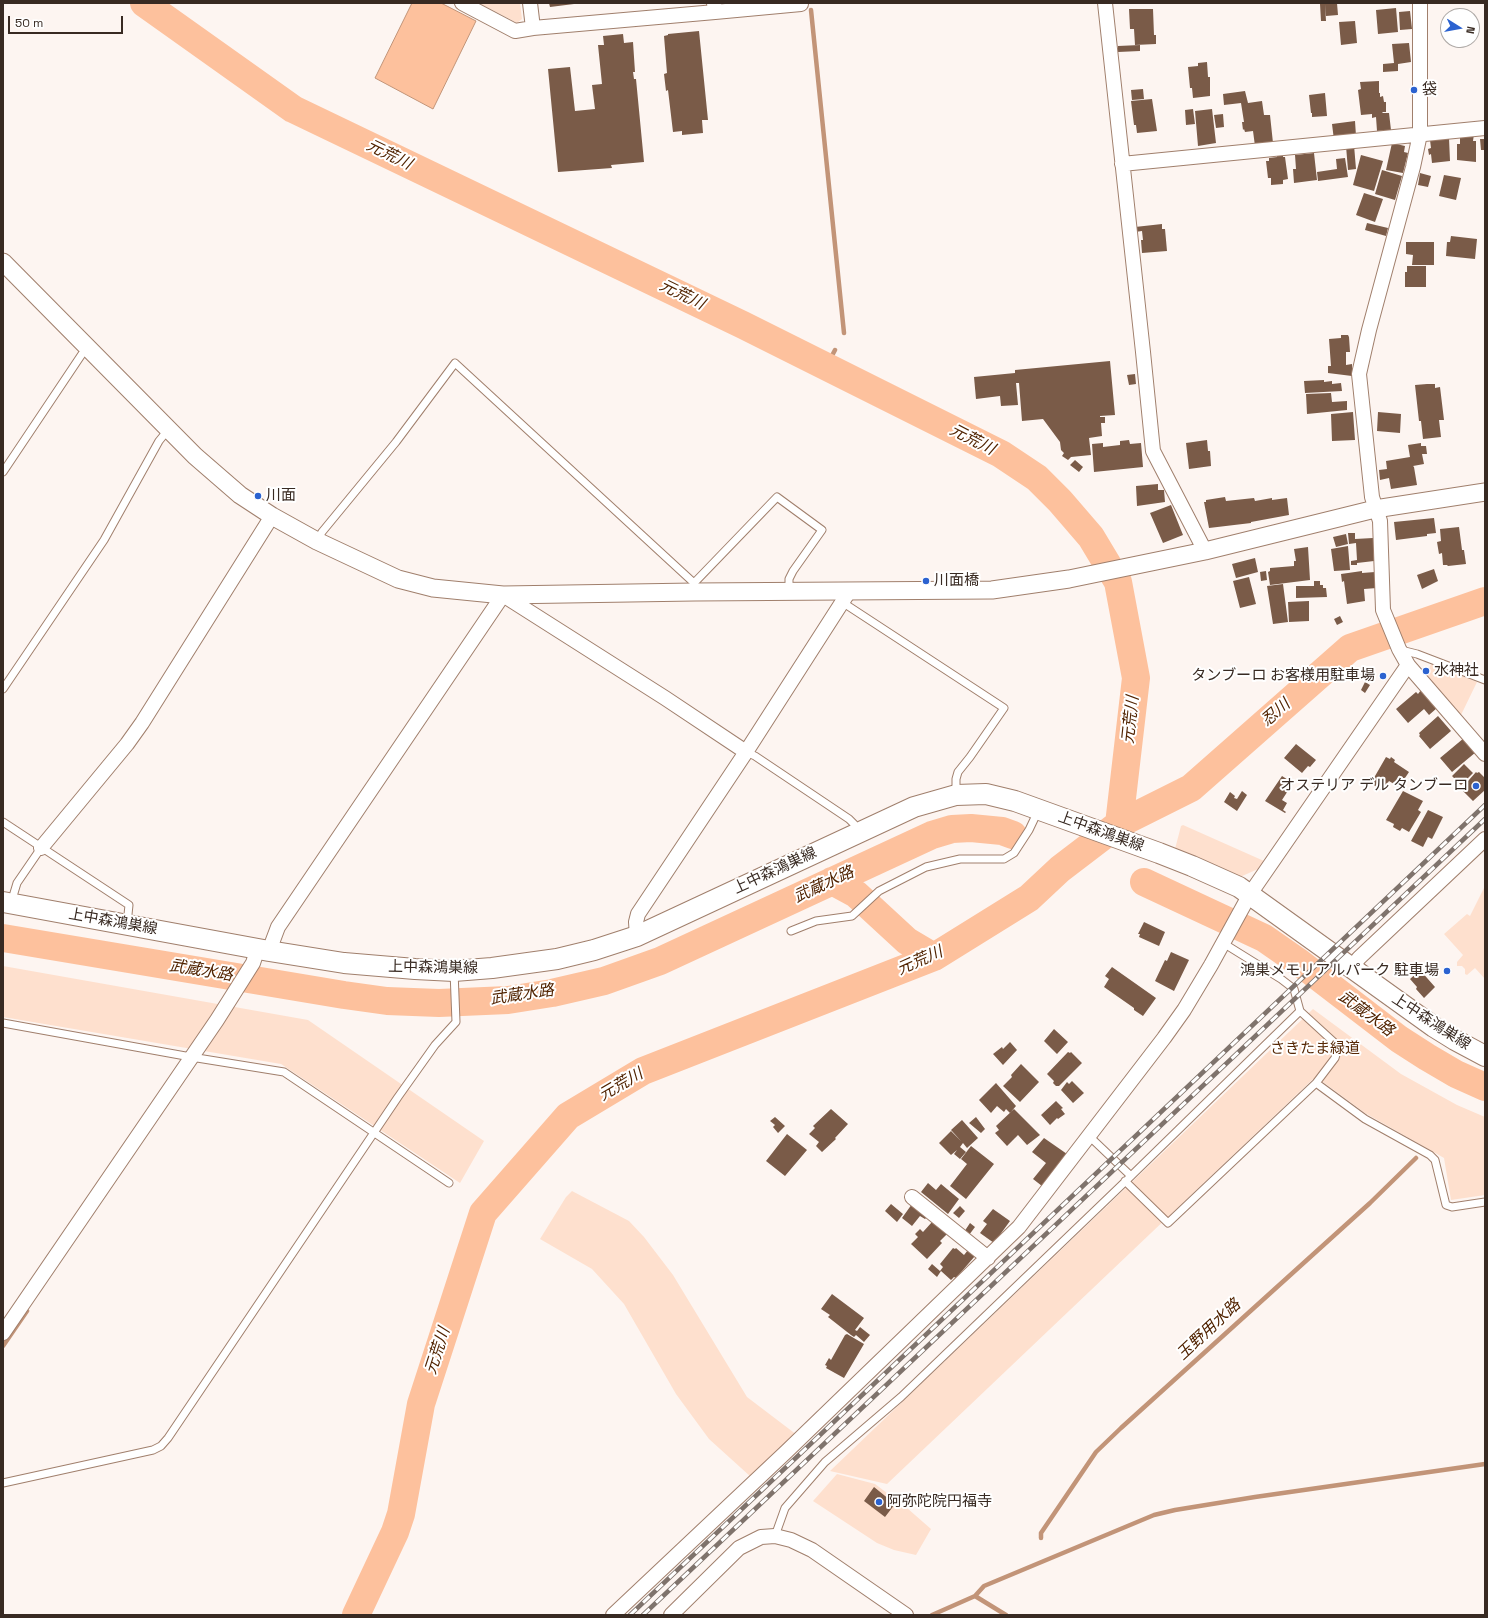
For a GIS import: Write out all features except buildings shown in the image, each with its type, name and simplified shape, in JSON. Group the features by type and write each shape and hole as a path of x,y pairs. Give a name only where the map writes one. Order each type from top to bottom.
{"main road":[{"name":"上中森鴻巣線","path":"7,903 127,924 260,954 358,964 455,979 520,965 557,959 594,950 636,936 914,807 956,795 986,794 1015,801 1045,811 1159,853 1218,877 1246,901 1352,967 1434,1027 1485,1056"}],"street":[{"path":"462,3 516,31 714,7 800,4"},
{"path":"530,3 532,28"},
{"path":"1105,3 1143,352 1152,451 1205,551"},
{"path":"1420,3 1420,134 1413,167 1369,330 1359,374 1372,497 1380,521 1383,610 1399,650 1408,665 1485,754"},
{"path":"1122,164 1485,128"},
{"path":"3,262 168,429 215,474 240,495 272,516 317,541 398,579 433,588 503,595 694,588 789,591 846,596 992,590 1069,579 1205,551 1375,509 1485,492"},
{"path":"41,848 142,724 272,516"},
{"path":"503,595 665,698 746,752"},
{"path":"3,1333 191,1057 218,1020 235,991 503,595"},
{"path":"636,936 636,922 638,914 746,752 846,596"},
{"path":"613,1615 1019,1227 1184,1010 1246,901 1408,665"},
{"path":"1352,967 1359,958 1485,839"},
{"path":"912,1197 988,1258"},
{"path":"671,1615 739,1548 761,1537 775,1536 791,1540 812,1550 906,1615"}],"lane":[{"path":"3,472 78,360 89,349"},
{"path":"317,541 322,532 396,442 455,363 694,588 777,497 822,530 793,571 789,579 789,591"},
{"path":"3,689 104,540 159,441 168,429"},
{"path":"846,596 1004,708 958,772 956,779 956,795"},
{"path":"1399,650 1416,654 1485,680"},
{"path":"746,752 755,756 849,819 854,824 858,832"},
{"path":"791,931 816,921 852,916 879,891 926,867 960,859 1004,859 1014,853 1029,830 1045,811"},
{"path":"3,822 129,905 127,924"},
{"path":"7,903 41,848"},
{"path":"1089,1136 1168,1223 1316,1083 1335,1058 1337,1048 1336,1044 1300,1011 1294,989 1226,938"},
{"path":"3,1483 153,1450 161,1446 175,1429 398,1097 435,1045 456,1022 455,979"},
{"path":"775,1536 785,1508 825,1462 901,1397 1300,1011"},
{"path":"3,1023 284,1072 449,1183"},
{"path":"1316,1083 1365,1119 1430,1154 1435,1160 1446,1205 1452,1207 1485,1202"}],"green space":[{"path":"479,3 520,3 522,19 517,23"},
{"path":"1431,664 1477,682 1461,715 1426,675"},
{"path":"1183,825 1264,861 1258,869 1240,877 1175,849 1181,826"},
{"path":"1485,886 1485,979 1475,968 1467,975 1465,974 1465,969 1462,966 1457,966 1457,962 1463,955 1444,934 1467,914 1470,916"},
{"path":"3,966 308,1020 484,1141 460,1183 281,1064 3,1017"},
{"name":"さきたま緑道","path":"1313,1009 1401,1074 1457,1105 1485,1117 1485,1195 1451,1200 1444,1158 1365,1113 1319,1079 1313,1079 887,1484 830,1471"},
{"path":"572,1191 629,1221 644,1237 673,1275 747,1397 797,1435 751,1477 709,1439 676,1394 624,1304 592,1269 540,1239 566,1197"},
{"path":"837,1474 875,1484 907,1508 931,1529 916,1555 894,1550 877,1543 813,1501"}],"shaded area":[{"path":"412,3 441,3 476,21 433,109 375,78"}],"waterway":[{"name":"元荒川","path":"144,3 293,109 743,325 1001,454 1037,478 1060,501 1091,537 1118,582 1136,678 1119,824"},
{"path":"811,10 844,333"},
{"path":"826,367 835,350"},
{"name":"元荒川","path":"356,1615 395,1532 401,1514 421,1404 483,1213 568,1116 643,1071 934,957 1029,898 1060,869 1119,824 1191,788 1350,648 1485,601"},
{"name":"武蔵水路","path":"3,938 387,1001 439,1003 508,1000 552,993 604,981 660,961 932,835 952,829 971,828 1002,831 1013,835"},
{"path":"832,881 856,894 907,941 934,957"},
{"name":"武蔵水路","path":"1144,882 1264,938 1300,963 1399,1039 1456,1074 1485,1087"},
{"name":"玉野用水路","path":"1041,1538 1041,1533 1096,1452 1370,1203 1416,1158"},
{"path":"3,1346 27,1311"},
{"path":"932,1615 975,1596 984,1586 1154,1515 1175,1510 1255,1497 1485,1464"},
{"path":"975,1596 1006,1615"}],"railway":[{"path":"630,1615 1485,805"},
{"path":"643,1615 1485,819"}],"place":[{"name":"袋","path":"1414,90"},
{"name":"川面","path":"258,496"},
{"name":"川面橋","path":"926,581"},
{"name":"水神社","path":"1426,671"},
{"name":"タンブーロ お客様用駐車場","path":"1383,676"},
{"name":"オステリア デル タンブーロ","path":"1476,786"},
{"name":"鴻巣メモリアルパーク 駐車場","path":"1447,971"},
{"name":"阿弥陀院円福寺","path":"879,1502"}],"water label":[{"name":"忍川","path":"1276,713"}]}
